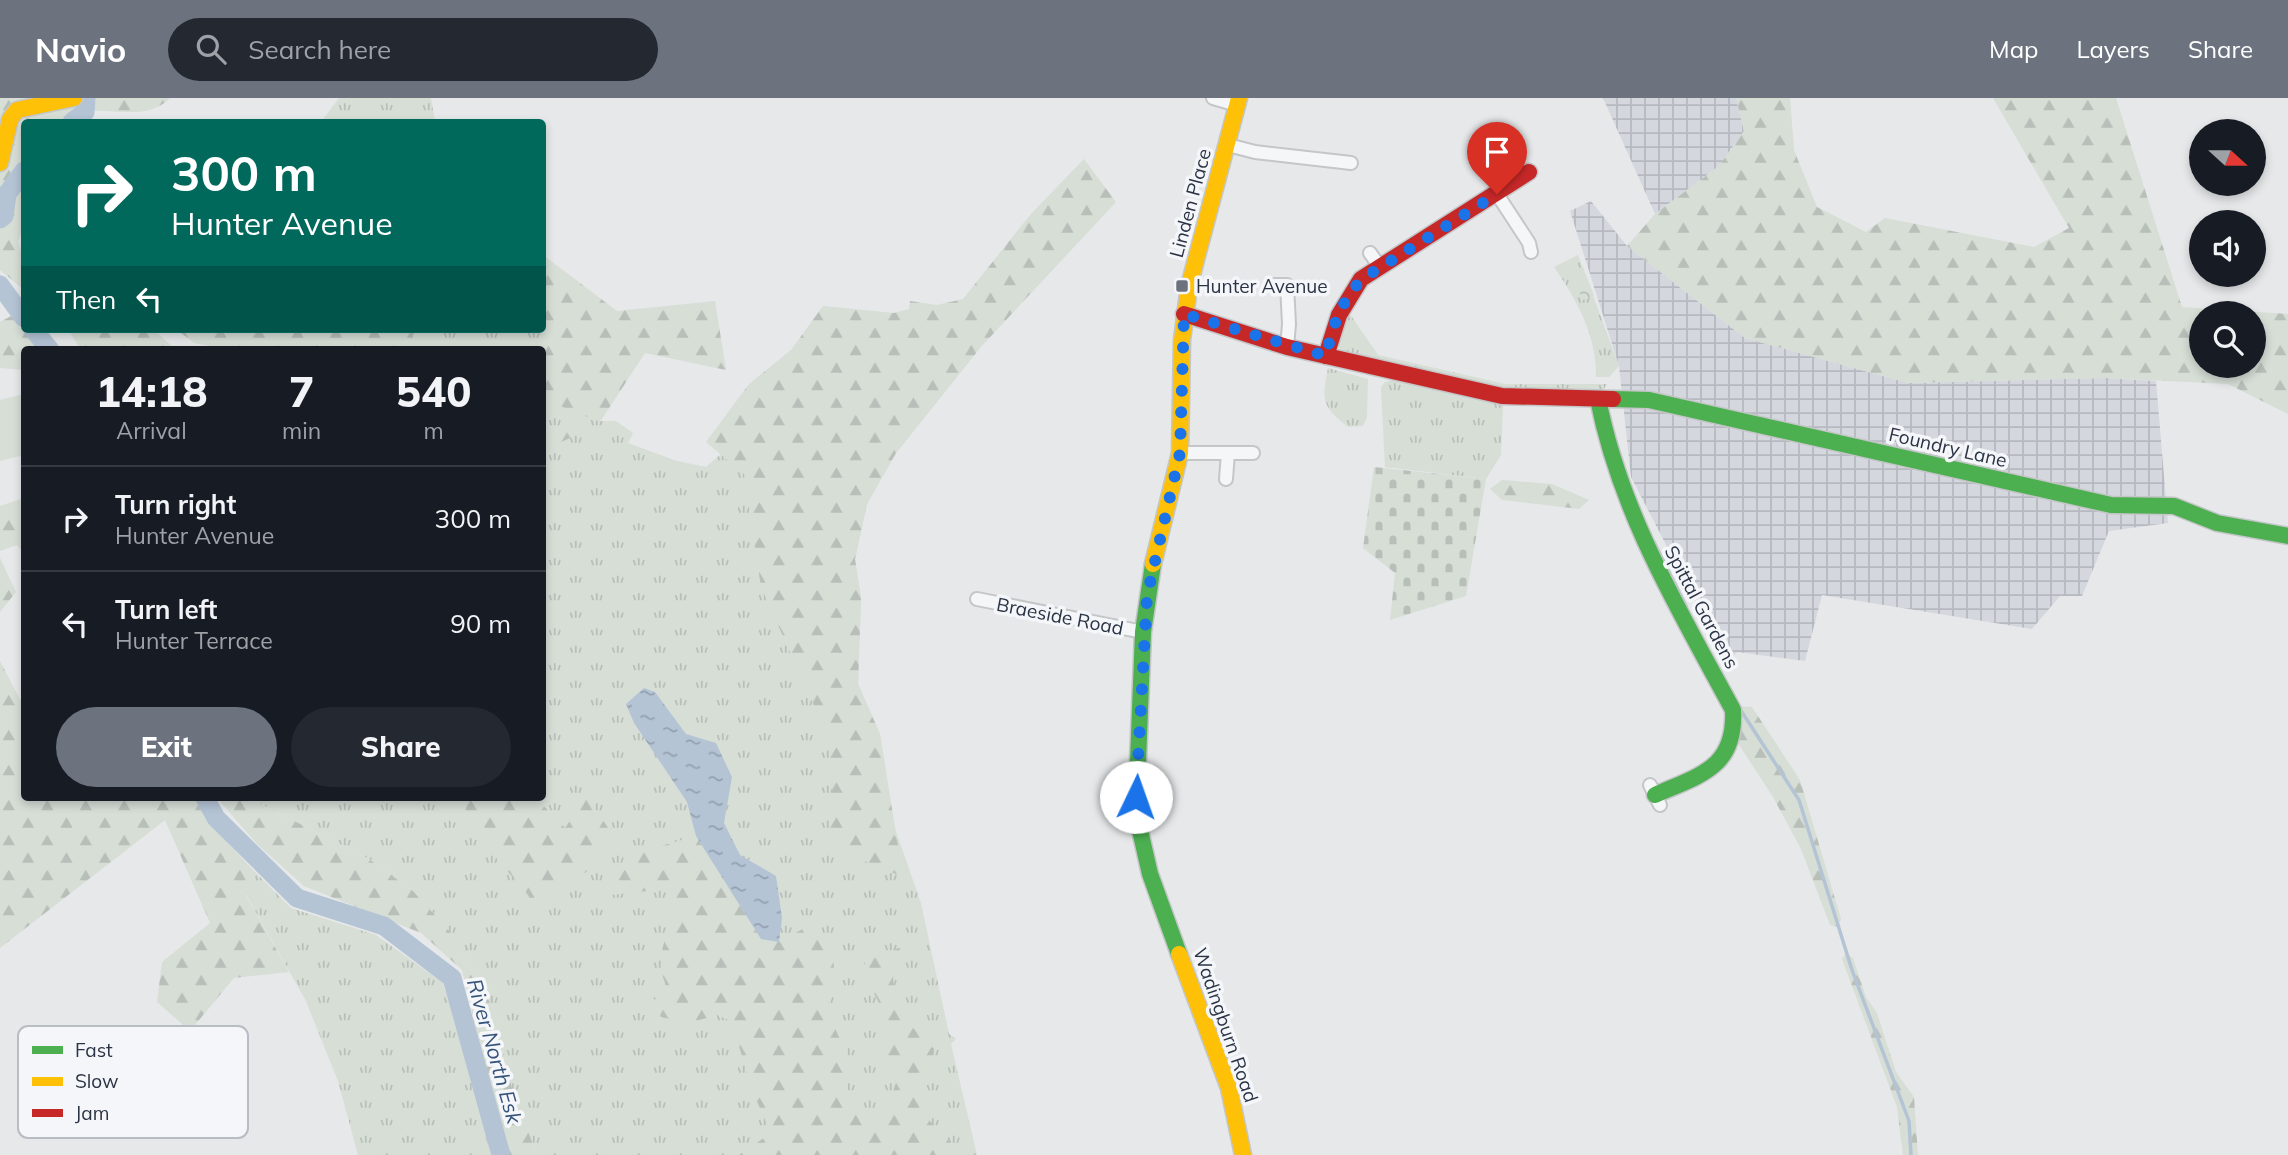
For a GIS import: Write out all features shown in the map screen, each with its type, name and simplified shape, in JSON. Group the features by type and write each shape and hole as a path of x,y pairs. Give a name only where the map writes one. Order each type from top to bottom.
{"street":[{"path":"0,163 10,119 17,110 74,98"},
{"path":"1213,98 1238,102"},
{"name":"Linden Place","path":"1143,632 1152,568 1180,453 1184,314 1189,286 1238,102"},
{"path":"1228,145 1255,152 1346,164"},
{"path":"1326,356 1333,322 1344,299 1362,279 1529,172"},
{"path":"1497,194 1529,243 1531,253"},
{"path":"1370,253 1380,267"},
{"path":"1275,285 1287,285 1287,347"},
{"path":"1184,314 1287,347 1502,396 1598,399"},
{"name":"Foundry Lane","path":"1598,399 1649,400 2111,505 2174,506 2217,523 2288,536"},
{"name":"Spittal Gardens","path":"1598,399 1604,430 1643,542 1733,710 1736,728 1734,743 1720,764 1655,795"},
{"path":"1180,453 1253,453"},
{"path":"1226,479 1228,453"},
{"name":"Braeside Road","path":"977,599 1143,632"},
{"name":"Wadingburn Road","path":"1143,632 1136,813 1140,843 1229,1088 1243,1155"}],"shaded area":[{"path":"1603,98 1736,98 1744,131 1719,166 1655,214"},
{"path":"1591,201 1627,246 1745,338 1908,383 2106,378 2156,381 2168,523 2109,531 2082,596 2060,596 2032,629 1822,595 1805,661 1737,652 1727,663 1631,477 1619,366 1570,211"}],"green space":[{"path":"0,98 170,98 162,105 143,111 90,111 86,119 21,119 21,232 18,242 21,252 21,288 0,270"},
{"path":"339,98 431,98 434,119 323,119"},
{"path":"1736,98 1790,98 1794,150 1817,207 1866,232 1885,218 2034,247 2069,228 1993,98 2116,98 2182,307 2189,307 2189,378 2266,378 2266,313 2288,314 2288,414 2228,384 2106,378 1908,383 1745,338 1627,246 1655,214 1719,166 1744,131"},
{"path":"1084,159 1116,202 980,348 896,453 867,504 855,559 861,598 858,684 880,734 903,877 830,847 833,765 816,710 761,587 744,474 706,442 749,384 791,350 823,306 894,313 909,309 910,301 937,305 963,299 1030,215"},
{"path":"1578,255 1619,366 1609,377 1596,377 1593,347 1584,319 1554,267"},
{"path":"546,257 617,311 715,301 726,370 645,353 600,422 546,400 546,350 549,344 545,333"},
{"path":"546,264 600,421 616,421 633,433 628,443 677,461 706,467 721,454 980,348 896,453 867,504 855,559 861,598 858,684 880,734 893,823 921,903 949,1034 956,1039 951,1044 977,1155 537,1155 512,1088 494,1010 463,955 467,952 413,891 369,859 255,801 546,801 546,346 221,346 222,333 546,333"},
{"path":"1583,267 1594,296 1583,300 1570,270"},
{"path":"1347,310 1378,355 1505,384 1607,384 1602,392 1501,391 1341,353 1337,339"},
{"path":"11,316 21,328 21,333 25,333 36,346 21,346 21,370 0,368 0,322"},
{"path":"70,333 157,333 172,346 79,346"},
{"path":"181,333 412,333 415,346 210,346 194,343"},
{"path":"1328,368 1368,379 1367,417 1363,426 1348,427 1328,408 1325,388"},
{"path":"1393,380 1503,405 1501,455 1486,479 1385,467 1381,387 1385,382"},
{"path":"21,395 21,456 0,461 0,400"},
{"path":"546,428 579,434 546,449"},
{"path":"1374,467 1486,479 1466,596 1390,620 1395,573 1363,548"},
{"path":"1502,480 1552,484 1589,500 1579,509 1502,500 1490,489"},
{"path":"21,499 21,550 17,545 0,551 0,506"},
{"path":"0,558 16,592 0,612"},
{"path":"0,661 21,701 21,801 196,801 206,820 257,874 244,892 289,972 234,978 194,1026 184,1026 157,1002 162,962 210,923 165,820 0,948"},
{"path":"1736,706 1752,707 1800,780 1841,919 1838,927 1830,925 1801,849 1773,797 1732,734"},
{"path":"587,796 614,837 595,867 534,902 480,839 461,801 539,801 565,828"},
{"path":"220,801 255,801 369,859 413,891 468,952 463,955 494,1010 512,1088 537,1155 506,1155 462,970 421,933 304,886 257,844"},
{"path":"696,836 761,939 779,942 810,925 830,940 836,982 826,1008 846,1053 849,1107 892,1114 896,1081 883,1067 885,1024 881,1007 862,970 869,953 891,952 918,937 923,943 913,954 894,966 894,992 902,1013 934,1049 921,1112 952,1144 954,1155 739,1155 771,1133 755,1097 731,1021 717,1015 688,1023 661,1017 652,1002 667,989 661,960 672,911 666,889 610,895 625,856"},
{"path":"257,874 291,908 376,935 443,983 465,1052 491,1155 358,1155 338,1081 306,1001 244,891"},
{"path":"1846,953 1853,958 1866,997 1877,1013 1896,1072 1914,1097 1918,1155 1903,1155 1897,1107 1842,959"}],"water":[{"path":"644,688 655,692 686,734 716,743 732,777 724,823 740,855 776,876 782,918 779,942 761,939 696,836 687,802 634,723 626,704"}],"waterway":[{"path":"76,119 85,112 86,98"},
{"path":"0,219 4,216 7,194 21,175"},
{"name":"River North Esk","path":"0,285 21,314"},
{"name":"River North Esk","path":"36,333 47,346"},
{"path":"1654,542 1686,606"},
{"path":"1738,706 1799,800 1852,970 1909,1121 1911,1155"},
{"name":"River North Esk","path":"207,801 216,818 297,898 384,926 452,978 501,1155"}],"traffic: fast":[{"path":"1598,399 1608,441 1636,521 1672,597 1733,710 1732,729 1722,757 1700,775 1655,795"},
{"path":"1613,399 1649,400 2111,505 2174,506 2217,523 2288,536"},
{"path":"1153,564 1143,632 1136,813 1150,874 1179,954"}],"traffic: slow":[{"path":"0,163 10,119 17,110 74,98"},
{"path":"1153,564 1180,453 1182,340 1189,286 1239,98"},
{"path":"1179,954 1229,1088 1243,1155"}],"traffic: jam":[{"path":"1326,356 1339,315 1361,279 1529,172"},
{"path":"1184,314 1287,347 1502,396 1613,399"}],"place":[{"name":"Hunter Avenue","path":"1182,286"}],"route":[{"path":"1136,797 1147,596 1180,453 1184,314 1287,347 1326,356 1333,322 1344,299 1362,279 1497,194"}]}
